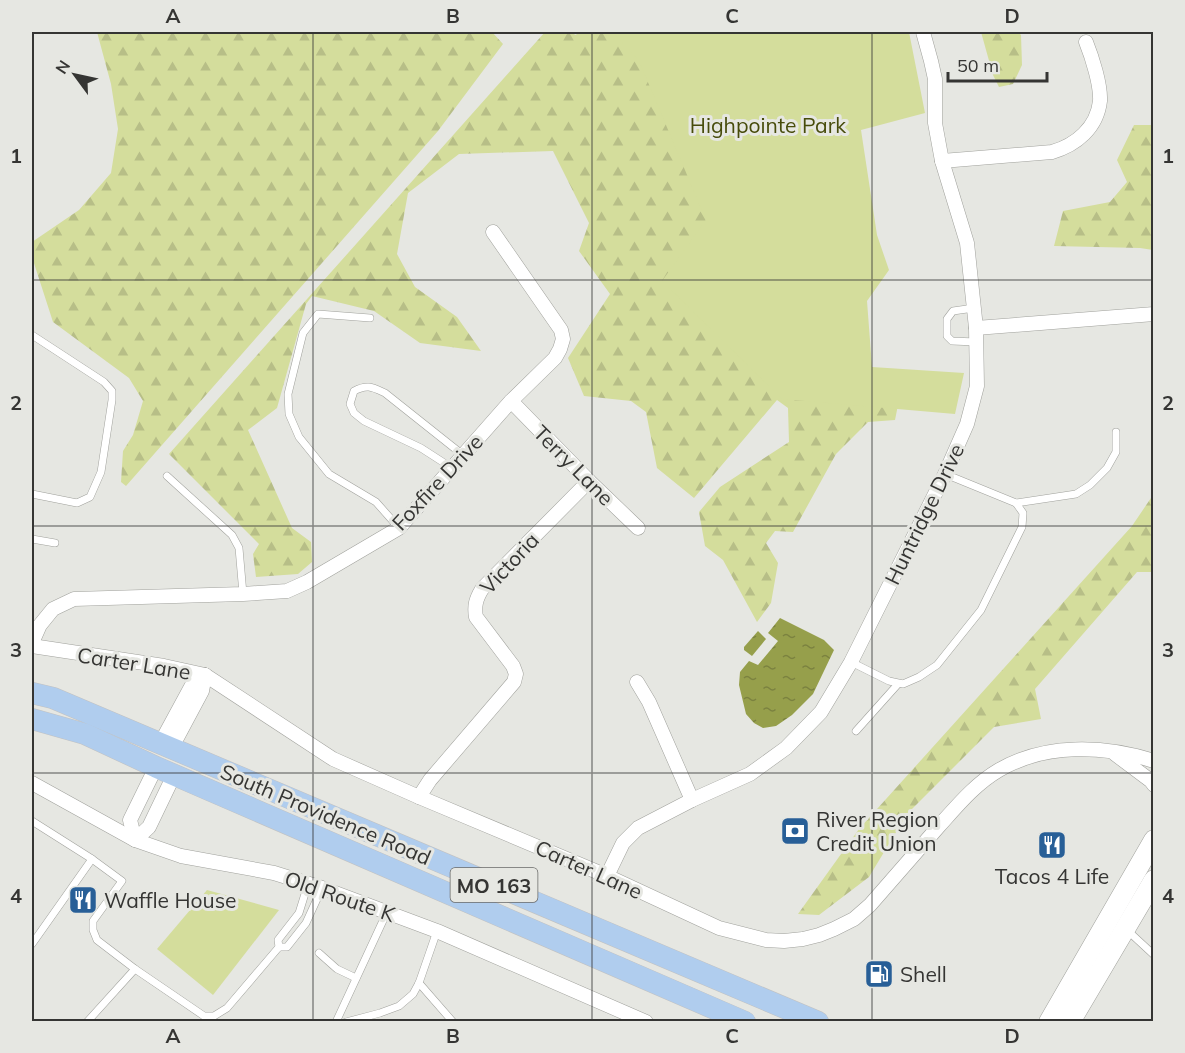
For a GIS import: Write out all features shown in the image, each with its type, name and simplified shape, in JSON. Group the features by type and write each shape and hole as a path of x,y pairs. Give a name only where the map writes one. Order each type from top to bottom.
{"main road":[{"name":"South Providence Road","path":"32,693 53,698 818,1022"},
{"name":"South Providence Road","path":"32,719 85,734 165,771 745,1022"},
{"path":"85,734 96,732 148,752 165,752 166,746"},
{"path":"165,771 178,761 238,784 247,781"}],"street":[{"name":"Huntridge Drive","path":"607,876 623,843 638,828 750,774 786,748 821,712 851,662 945,474 967,424 977,386 976,335 967,243 942,161 935,123 934,79 923,32"},
{"path":"942,161 1052,152 1079,140 1097,113 1100,99 1095,66 1086,42"},
{"name":"Foxfire Drive","path":"32,645 40,625 53,609 74,600 286,591 307,582 399,528 511,401 555,358 560,349 563,339 561,330 493,232"},
{"path":"976,335 1154,314"},
{"name":"Terry Lane","path":"511,401 638,528"},
{"name":"Victoria","path":"419,797 430,780 514,682 516,674 513,666 476,617 474,608 476,599 482,589 589,481"},
{"name":"Carter Lane","path":"32,645 164,666 205,675 333,759 607,876 719,928 766,940 784,941 819,935 854,919 870,905 970,792 998,770 1049,752 1070,749 1111,751 1154,761"},
{"path":"166,746 202,691 205,675"},
{"path":"637,682 650,702 692,800"},
{"path":"1111,751 1154,785"},
{"path":"135,840 130,820 165,771"},
{"path":"135,840 148,827 165,771"},
{"name":"Old Route K","path":"32,783 135,840 181,856 274,873 315,886 437,931 638,1020"},
{"path":"1048,1022 1154,840"},
{"path":"1070,1022 1154,880"}],"lane":[{"path":"974,308 953,311 947,319 947,336 952,341 976,335"},
{"path":"370,318 318,314 303,333 288,394 289,414 299,437 329,474 376,502 399,528"},
{"path":"32,335 104,382 112,391 112,400 101,472 90,497 77,503 32,494"},
{"path":"452,468 421,448 364,421 354,413 350,404 354,392 362,387 372,387 385,393 463,455"},
{"path":"945,474 1016,503 1076,494 1090,485 1107,468 1116,452 1116,432"},
{"path":"167,476 232,535 239,548 243,594"},
{"path":"851,662 898,684 919,677 937,665 981,610 1022,527 1023,513 1016,503"},
{"path":"32,538 55,543"},
{"path":"856,731 898,684"},
{"path":"32,821 92,859 122,882 93,921 93,930 97,940 204,1016 214,1016 227,1008 279,947 278,940 298,914 315,886"},
{"path":"32,944 92,859"},
{"path":"279,947 287,947 306,923 315,886"},
{"path":"336,1022 387,912"},
{"path":"1125,929 1154,955"},
{"path":"346,1022 399,1006 413,994 437,931"},
{"path":"319,953 337,969 356,978"},
{"path":"87,1022 135,969"},
{"path":"419,983 453,1022"}],"green space":[{"path":"97,32 492,32 503,44 438,131 126,486 121,482 123,451 133,435 143,401 129,378 53,322 32,257 32,242 79,210 111,173 118,129 111,84"},
{"path":"545,32 569,32 576,35 578,32 815,32 867,396 899,400 895,420 868,422 836,454 793,532 775,531 766,543 778,563 771,603 757,622 723,560 705,546 699,512 720,487 789,442 788,408 777,400 694,498 657,468 646,412 631,401 584,396 568,358 610,294 579,251 589,223 553,151 459,154 408,193 397,254 415,287 457,317 481,351 420,343 374,311 312,296 306,304 277,408 248,430 292,528 311,542 312,562 298,574 256,577 253,554 259,544 169,454"},
{"name":"Highpointe Park","path":"613,32 909,32 925,113 861,130 877,235 889,270 867,301 872,367 964,373 955,414 782,399 662,281 706,220 639,61"},
{"path":"981,32 1018,32 1021,35 1022,65 1013,84 999,87 993,75"},
{"path":"1134,125 1153,125 1153,250 1054,246 1063,211 1110,202 1127,182 1117,160"},
{"path":"1153,495 1153,572 1137,572 1035,689 1041,719 994,727 907,814 869,877 819,915 798,914 859,829 1132,526"},
{"path":"207,890 279,910 213,995 157,949"}],"water":[{"path":"780,618 824,640 834,650 813,694 792,715 776,726 763,728 754,723 746,714 739,685 740,672 749,661 758,665 778,641 768,633"},
{"path":"758,631 766,639 752,656 744,650 744,647"}],"place":[{"name":"River Region Credit Union","path":"795,831"},
{"name":"Tacos 4 Life","path":"1052,845"},
{"name":"Waffle House","path":"83,900"},
{"name":"Shell","path":"879,974"}]}
